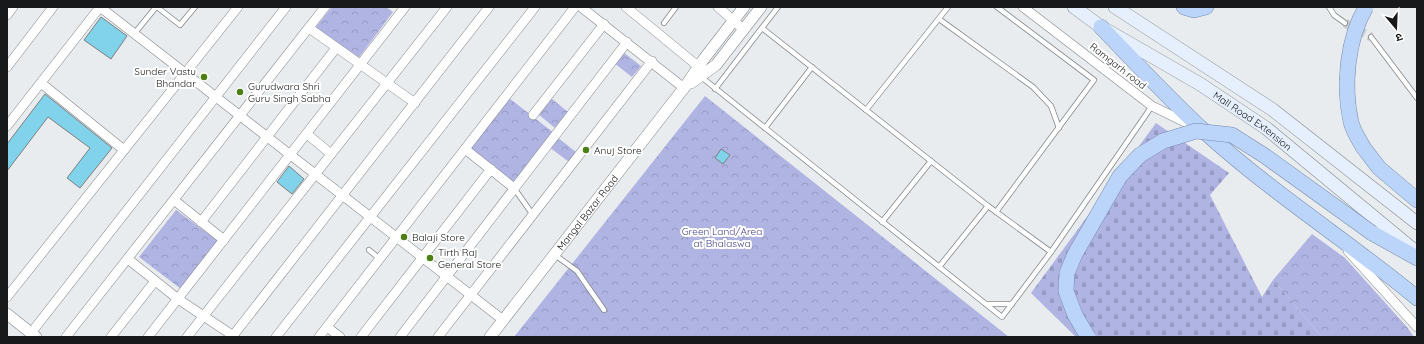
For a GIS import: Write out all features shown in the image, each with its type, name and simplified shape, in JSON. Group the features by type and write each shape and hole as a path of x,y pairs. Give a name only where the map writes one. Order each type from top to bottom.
{"highway":[{"path":"1184,7 1194,10 1206,7"},
{"path":"1366,7 1361,14 1348,61 1348,95 1352,123 1363,147 1379,168 1417,200"},
{"path":"1101,27 1205,132 1263,180 1417,298"},
{"path":"1088,337 1075,315 1066,291 1067,273 1075,254 1120,176 1140,155 1163,141 1196,131 1232,135 1265,156 1372,233 1417,258"}],"main road":[{"name":"Mall Road Extension","path":"1074,7 1101,27 1200,84 1266,128 1417,253"},
{"name":"Mall Road Extension","path":"1115,7 1274,110 1417,223"}],"street":[{"path":"7,14 13,7"},
{"path":"7,67 53,7"},
{"path":"7,126 100,7 503,320"},
{"path":"7,297 238,7"},
{"path":"9,319 34,335 286,7"},
{"path":"66,337 325,7"},
{"path":"148,337 403,10 392,7"},
{"path":"187,337 447,7"},
{"path":"128,259 178,299 234,337 489,7"},
{"path":"276,337 535,7"},
{"path":"319,337 575,7"},
{"path":"581,7 652,61 684,88"},
{"path":"626,7 698,72 716,65 760,7"},
{"path":"718,7 743,29"},
{"name":"Mangal Bazar Road","path":"490,337 698,72 744,7"},
{"name":"Ramgarh road","path":"1023,7 1152,106 1205,132"},
{"path":"533,115 604,24"},
{"path":"309,28 415,102"},
{"path":"400,337 627,42"},
{"path":"201,222 336,48"},
{"path":"438,337 652,61"},
{"path":"41,83 124,150"},
{"path":"306,134 331,154"},
{"path":"465,149 514,188"},
{"path":"361,337 491,169"},
{"path":"174,200 224,240"},
{"path":"1330,230 1417,327"},
{"path":"111,337 155,281"},
{"path":"327,327 340,337"}],"lane":[{"path":"134,34 156,7 180,25 195,7"},
{"path":"664,22 676,7"},
{"path":"715,89 778,7"},
{"path":"866,110 948,7"},
{"path":"996,212 1094,80 997,7"},
{"path":"1329,7 1334,15 1345,23"},
{"path":"939,19 1033,87 1051,106 1059,128"},
{"path":"762,28 988,206 1051,252"},
{"path":"1371,37 1417,98"},
{"path":"764,128 812,67"},
{"path":"698,72 715,89 1002,317 1051,252 1152,106"},
{"path":"882,222 931,161"},
{"path":"514,188 533,215"},
{"path":"939,266 988,206"},
{"path":"369,250 380,259"},
{"path":"555,254 577,271 604,310"},
{"path":"986,304 1012,304"}],"green space":[{"path":"332,7 386,7 393,12 357,60 315,28"},
{"path":"623,52 641,66 632,77 614,63"},
{"name":"Green Land/Area at Bhalaswa","path":"705,96 1009,337 514,337"},
{"path":"509,98 554,133 513,182 470,149"},
{"path":"551,98 568,112 555,128 538,114"},
{"path":"1156,123 1229,173 1210,195 1262,297 1273,280 1322,337 1076,337 1031,293"},
{"path":"557,137 576,152 569,162 549,147"},
{"path":"176,210 218,241 181,289 139,257"},
{"path":"1312,234 1345,258 1407,327 1414,337 1322,337 1273,280"}],"building":[{"path":"101,17 127,36 111,59 84,40"},
{"path":"45,94 112,148 80,188 67,178 90,148 48,117 7,171 7,144"},
{"path":"721,149 730,155 723,164 715,158"},
{"path":"289,166 304,179 292,194 277,182"}],"tunnel":[{"path":"1345,23 1371,37"}],"place":[{"name":"Sunder Vastu Bhandar","path":"204,77"},
{"name":"Gurudwara Shri Guru Singh Sabha","path":"240,92"},
{"name":"Anuj Store","path":"586,150"},
{"name":"Balaji Store","path":"404,237"},
{"name":"Tirth Raj General Store","path":"430,258"}]}
